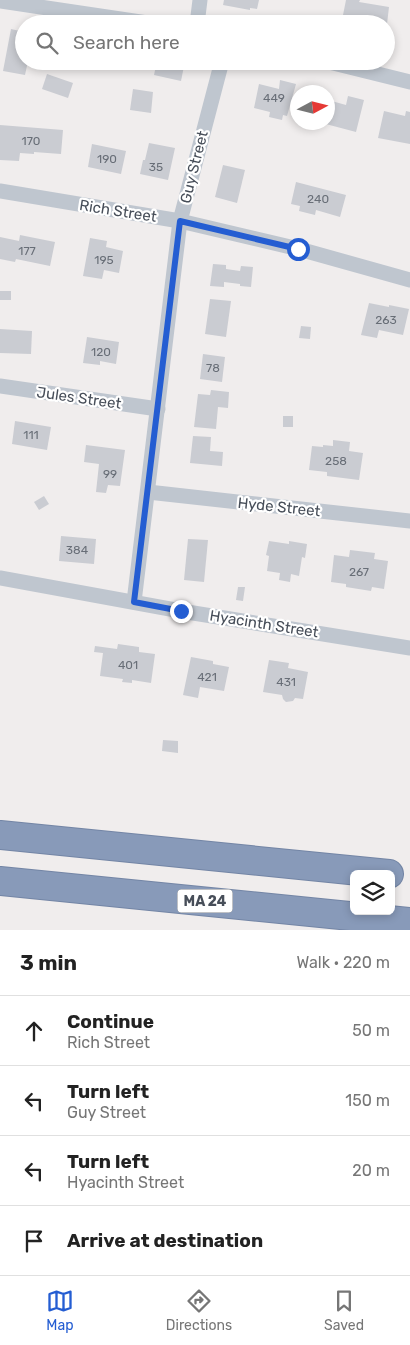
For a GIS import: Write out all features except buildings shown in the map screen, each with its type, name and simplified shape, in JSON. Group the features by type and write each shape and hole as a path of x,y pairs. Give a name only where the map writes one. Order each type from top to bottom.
{"highway":[{"path":"0,834 351,870"},
{"path":"395,874 410,876"},
{"name":"MA 24","path":"0,881 410,922"}],"street":[{"path":"198,15 200,0"},
{"path":"0,1 94,15"},
{"name":"Guy Street","path":"134,602 180,221 220,70"},
{"path":"361,70 410,82"},
{"name":"Rich Street","path":"0,191 180,221 298,249 410,280"},
{"name":"Jules Street","path":"0,386 158,409"},
{"name":"Hyde Street","path":"148,492 410,521"},
{"name":"Hyacinth Street","path":"0,578 410,648"}],"route":[{"path":"181,611 134,602 180,221 298,249"}]}
